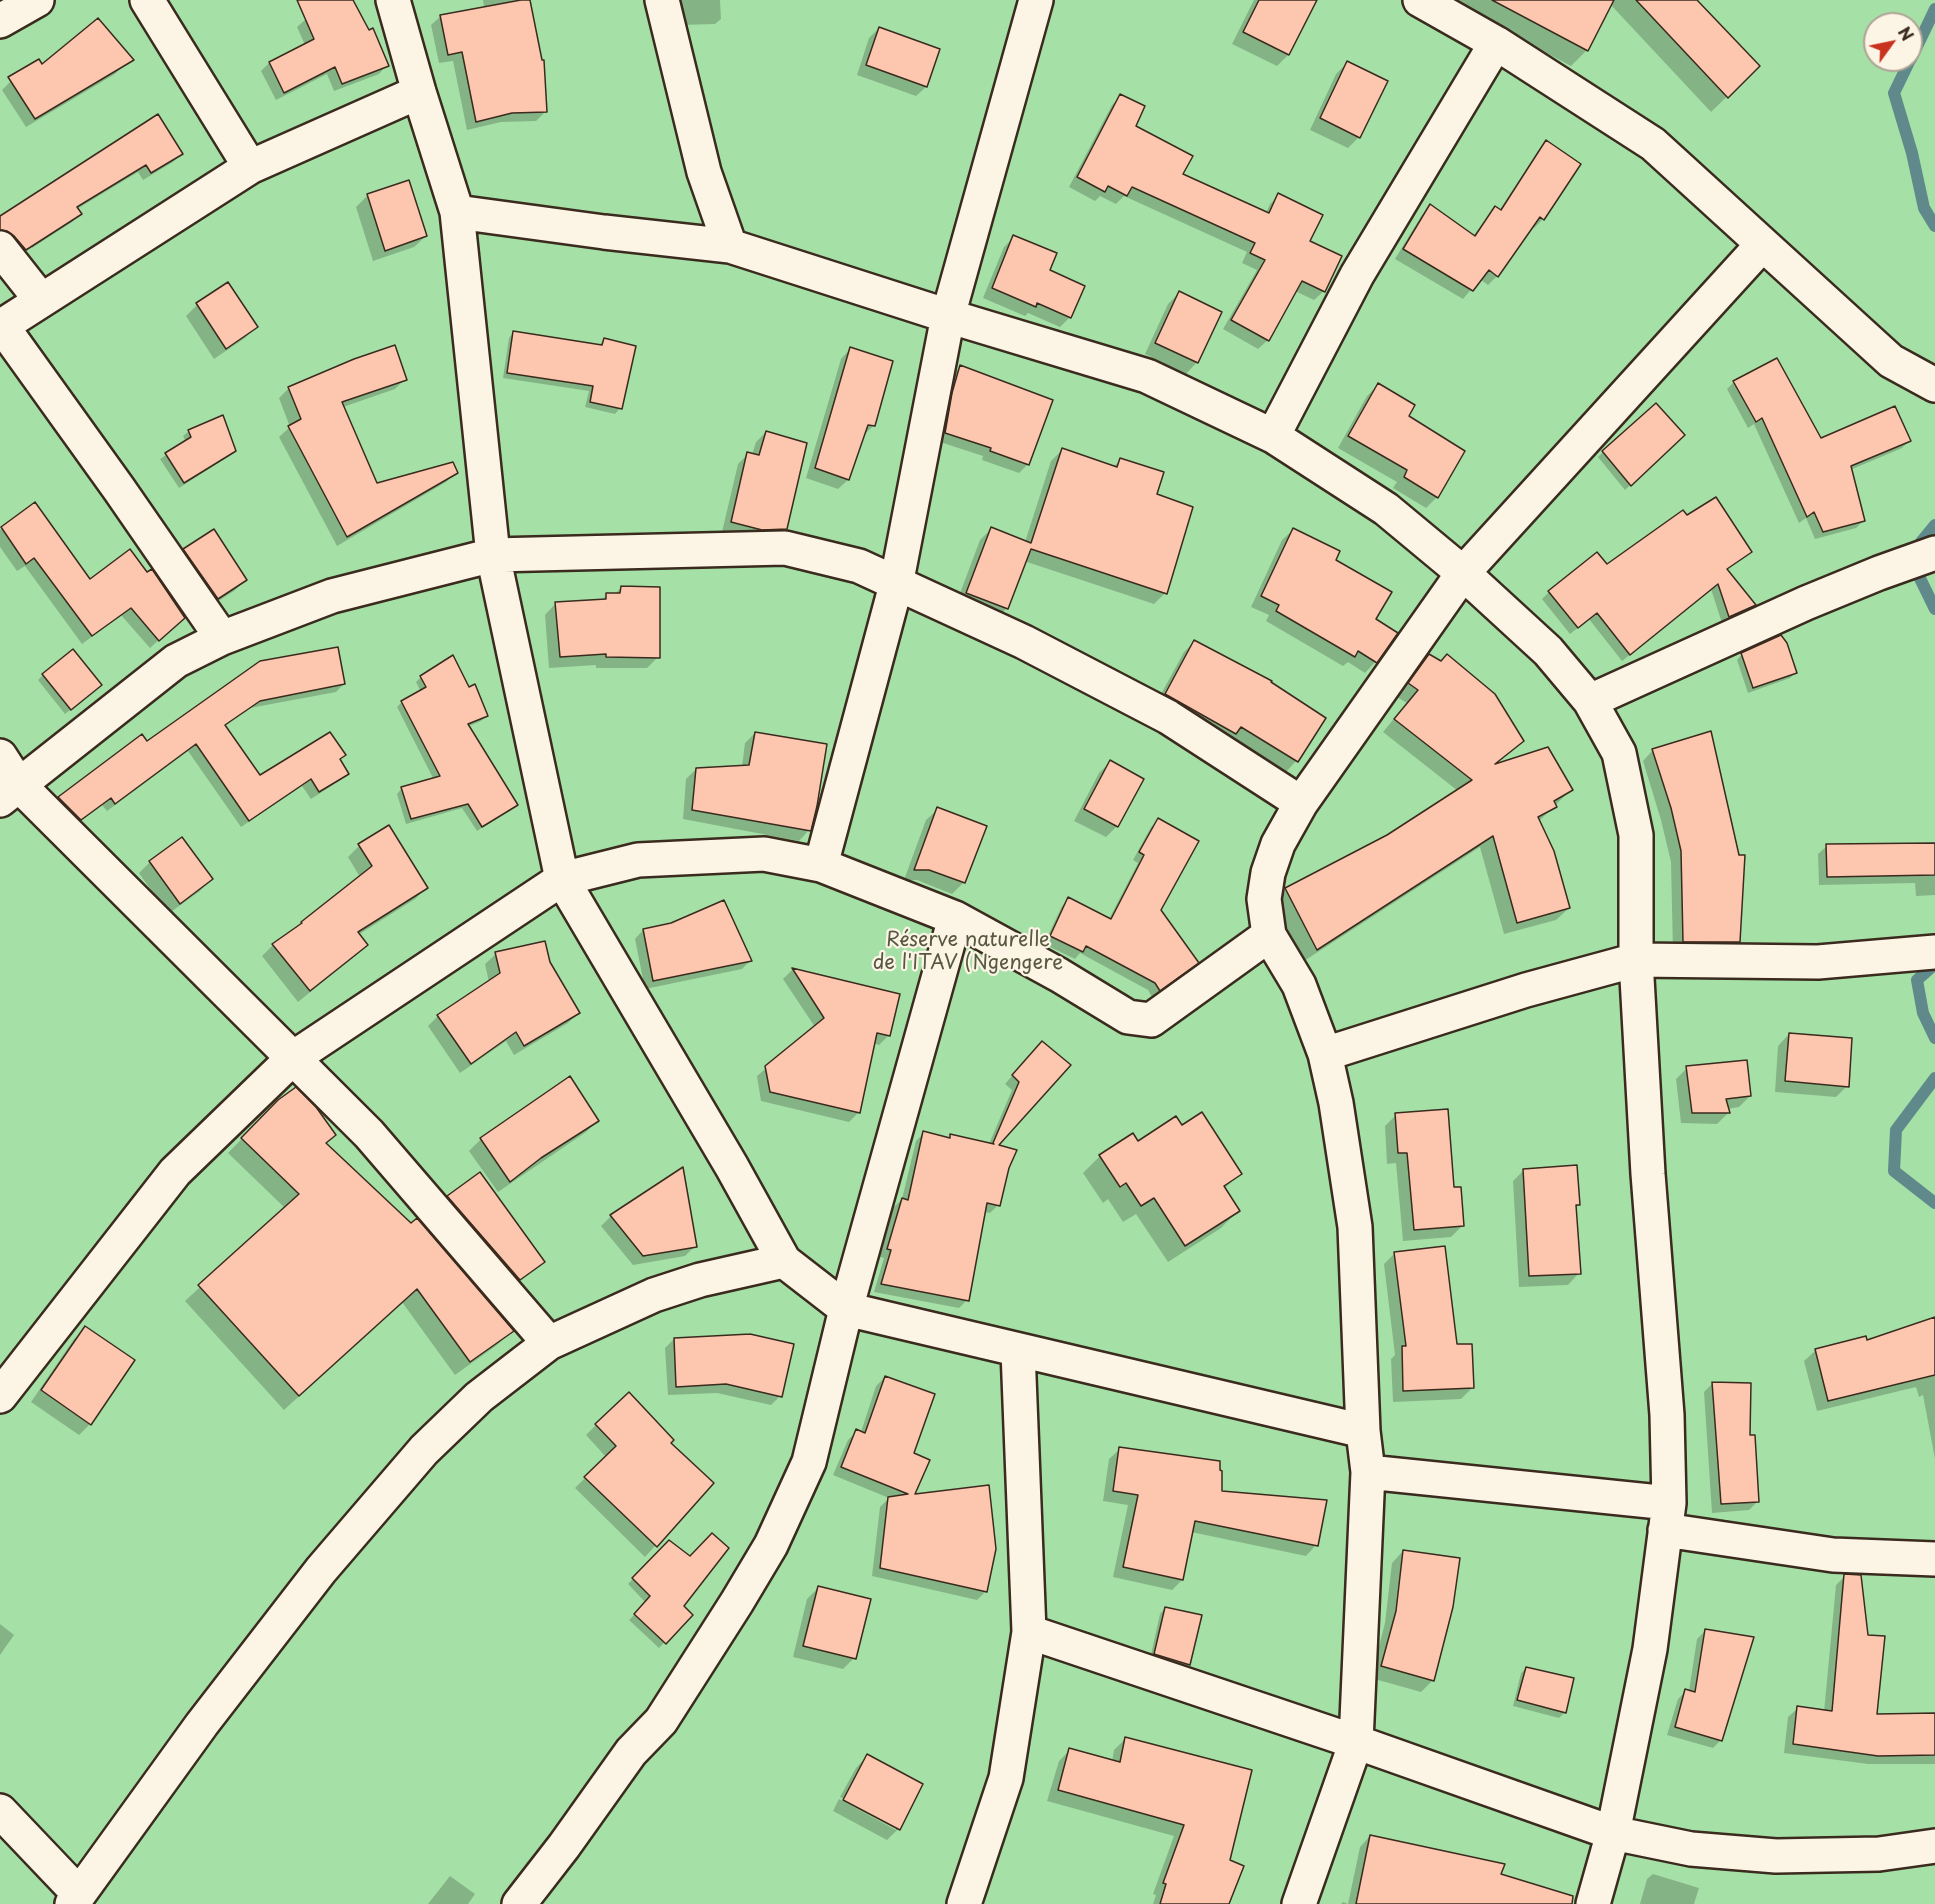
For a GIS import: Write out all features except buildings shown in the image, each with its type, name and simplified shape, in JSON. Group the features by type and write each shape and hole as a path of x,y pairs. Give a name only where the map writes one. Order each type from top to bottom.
{"street":[{"path":"0,21 37,0"},
{"path":"147,0 250,167"},
{"path":"393,0 457,212 493,555 561,879 732,1167 784,1261 846,1309 1363,1431"},
{"path":"662,0 704,172 730,246"},
{"path":"821,865 896,585 948,316 1036,0"},
{"path":"1420,0 1496,43 1653,144 1891,361 1935,385"},
{"path":"1273,436 1357,275 1496,43"},
{"path":"222,638 119,489 1,326 250,167 419,92"},
{"path":"457,212 730,246 948,316 1147,376 1273,436 1386,509 1463,573 1548,651 1590,701 1619,753 1636,835 1636,960 1648,1174 1667,1415 1667,1516 1650,1649 1612,1833 1593,1904"},
{"path":"1299,1904 1356,1742 1368,1472 1363,1431 1355,1227 1336,1103 1325,1054 1299,985 1269,935 1264,899 1268,873 1278,844 1301,803 1463,573 1762,245"},
{"path":"0,248 41,300"},
{"path":"9,792 176,661 222,638 332,597 493,555 785,548 859,566 1024,642 1168,717 1301,803"},
{"path":"1590,701 1806,603 1935,553"},
{"path":"0,756 9,792 293,1058 369,1134 549,1343"},
{"path":"0,1396 175,1172 293,1058 561,879 638,860 764,854 821,865 955,918 1059,975 1128,1017 1151,1020 1269,935"},
{"path":"519,1904 564,1846 631,1752 661,1721 771,1545 809,1462 846,1309 955,918"},
{"path":"1325,1054 1526,990 1636,960 1818,962 1928,952"},
{"path":"0,1811 75,1899 201,1724 321,1570 424,1450 479,1397 549,1343 654,1294 700,1280 784,1261"},
{"path":"965,1904 1006,1778 1029,1632 1018,1351"},
{"path":"1368,1472 1667,1516 1833,1555 1935,1559"},
{"path":"1029,1632 1356,1742 1612,1833 1691,1850 1776,1856 1879,1854 1935,1846"}],"green space":[{"name":"Réserve naturelle de l'ITAV (Ngengere","path":"0,0 1935,0 1935,1904 0,1904"}],"waterway":[{"path":"1923,34 1935,9"},
{"path":"1904,72 1894,93 1912,153 1924,208 1935,226"},
{"path":"1935,525 1921,542 1912,562 1935,609"},
{"path":"1935,964 1917,980 1923,1013 1935,1038"},
{"path":"1935,1078 1896,1130 1894,1171 1935,1203"}]}
